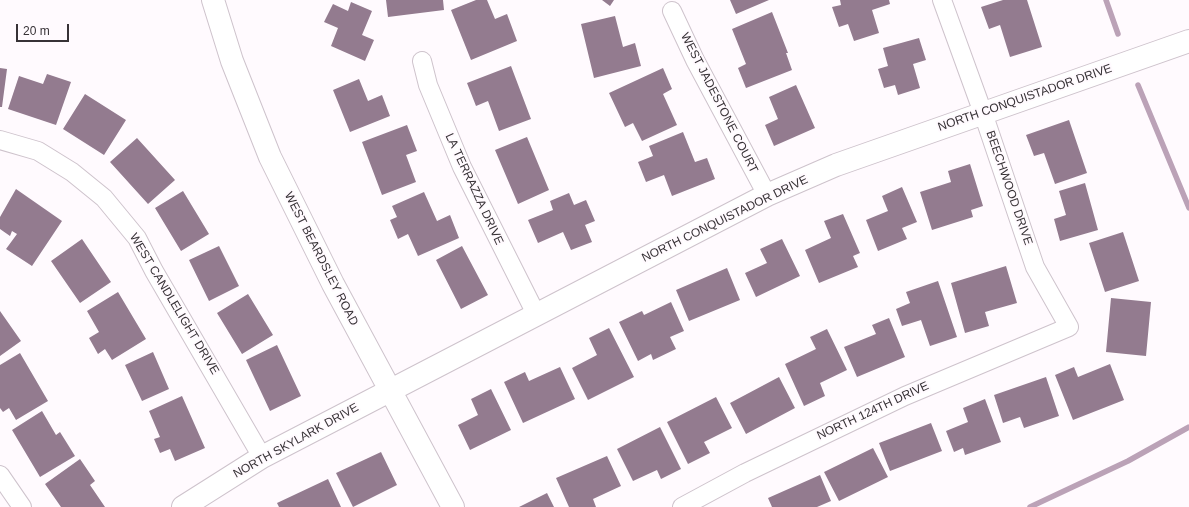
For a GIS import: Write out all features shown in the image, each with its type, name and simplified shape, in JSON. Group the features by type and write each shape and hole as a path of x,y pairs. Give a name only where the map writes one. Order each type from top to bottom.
{"street":[{"name":"WEST BEARDSLEY ROAD","path":"213,0 232,61 270,157 389,390 453,507"},
{"name":"BEECHWOOD DRIVE","path":"942,0 983,113 1035,267 1069,327"},
{"name":"WEST JADESTONE COURT","path":"672,11 695,60 767,195"},
{"name":"NORTH CONQUISTADOR DRIVE","path":"389,390 767,195 836,165 1189,41"},
{"name":"LA TERRAZZA DRIVE","path":"422,61 428,85 462,167 536,314"},
{"name":"WEST CANDLELIGHT DRIVE","path":"0,140 38,151 72,172 104,198 132,232 262,457"},
{"name":"NORTH 124TH DRIVE","path":"682,507 745,473 905,396 1069,327"},
{"name":"NORTH SKYLARK DRIVE","path":"183,507 262,457 389,390"},
{"path":"0,475 22,507"}],"building":[{"path":"386,0 443,0 444,10 388,17"},
{"path":"476,0 487,0 495,19 507,14 517,41 471,60 451,10"},
{"path":"602,0 614,0 610,6"},
{"path":"730,0 769,0 736,14"},
{"path":"840,0 889,0 890,4 872,10 879,33 854,41 848,24 839,27 832,7 841,5"},
{"path":"1003,0 1027,0 1042,47 1010,57 1000,25 989,29 981,7"},
{"path":"351,2 372,11 362,35 374,40 365,61 331,46 338,28 324,22 333,4 348,11"},
{"path":"772,12 788,53 786,53 792,70 746,88 738,68 746,64 732,29"},
{"path":"615,16 623,47 635,43 641,66 594,78 581,24"},
{"path":"919,38 926,60 913,64 920,88 898,95 895,85 884,88 878,69 888,66 883,48"},
{"path":"511,66 531,119 499,131 488,101 476,106 467,83"},
{"path":"0,68 7,69 2,107 0,107"},
{"path":"663,68 672,89 663,94 677,125 642,141 633,123 625,127 609,93"},
{"path":"47,74 71,82 56,125 8,109 19,76 43,84"},
{"path":"359,79 368,101 382,95 390,116 350,132 333,90"},
{"path":"796,85 815,128 774,146 765,125 778,119 769,97"},
{"path":"85,94 126,120 104,155 63,129"},
{"path":"1069,120 1087,173 1055,184 1044,153 1034,156 1026,135"},
{"path":"407,125 417,151 406,155 416,182 382,195 362,142"},
{"path":"683,132 695,162 707,158 715,179 672,196 664,175 646,182 638,162 653,156 649,146"},
{"path":"527,137 549,190 518,204 495,150"},
{"path":"137,138 175,180 148,204 110,162"},
{"path":"970,164 983,206 971,210 973,217 932,230 920,192 951,182 948,171"},
{"path":"1085,183 1098,230 1060,241 1054,219 1066,215 1059,191"},
{"path":"902,187 917,222 902,228 907,239 878,251 866,220 888,211 882,196"},
{"path":"16,189 62,221 32,266 6,249 17,234 12,231 10,236 0,229 0,217"},
{"path":"183,191 209,234 181,251 155,208"},
{"path":"424,192 437,221 450,215 459,238 418,256 408,234 398,239 390,220 397,217 392,206"},
{"path":"569,193 574,205 586,200 595,221 585,225 592,242 571,250 563,232 538,243 528,220 553,210 550,201"},
{"path":"843,214 860,253 853,256 858,267 819,283 805,250 831,238 824,221"},
{"path":"1123,232 1139,281 1105,292 1089,243"},
{"path":"82,239 111,282 80,303 51,261"},
{"path":"782,239 800,276 756,297 745,273 767,263 760,249"},
{"path":"219,246 239,286 209,301 189,260"},
{"path":"462,246 488,295 461,309 436,260"},
{"path":"1006,266 1017,303 985,312 989,326 965,333 951,283"},
{"path":"727,268 740,300 689,321 676,290"},
{"path":"938,281 957,337 930,346 921,320 902,326 896,309 910,303 906,292"},
{"path":"118,292 146,339 112,360 105,349 98,354 89,338 99,332 87,311"},
{"path":"248,294 273,335 242,354 217,313"},
{"path":"1111,298 1151,302 1146,356 1106,352"},
{"path":"671,302 684,331 670,337 676,349 653,360 651,354 638,361 619,322 642,311 644,315"},
{"path":"0,311 21,341 0,356"},
{"path":"889,318 905,357 857,377 844,347 876,334 872,325"},
{"path":"609,328 634,377 588,400 572,368 597,355 589,338"},
{"path":"827,329 847,370 820,383 825,396 804,406 785,364 816,349 810,337"},
{"path":"277,345 301,396 270,411 246,360"},
{"path":"153,352 169,389 142,401 125,365"},
{"path":"20,353 48,401 16,420 9,408 3,412 0,408 0,365"},
{"path":"1110,364 1124,400 1073,420 1055,375 1074,367 1078,377"},
{"path":"560,367 575,399 523,423 504,382 525,372 529,381"},
{"path":"779,377 795,408 746,434 730,403"},
{"path":"1046,377 1059,416 1024,428 1020,417 1003,423 994,395"},
{"path":"491,389 511,430 470,450 458,425 478,415 471,399"},
{"path":"182,396 205,448 175,461 170,449 160,453 154,439 160,437 149,411"},
{"path":"716,397 732,428 704,442 710,453 688,464 667,422"},
{"path":"985,399 1001,442 965,455 963,448 954,452 946,431 968,422 963,408"},
{"path":"42,411 56,435 60,432 75,456 40,477 12,430"},
{"path":"931,423 942,451 890,471 879,443"},
{"path":"660,427 681,469 661,479 657,470 633,481 617,449"},
{"path":"873,448 888,477 839,501 824,472"},
{"path":"381,452 397,485 353,507 336,473"},
{"path":"607,456 621,486 593,499 596,507 569,507 556,478"},
{"path":"80,459 95,481 90,485 105,507 61,507 45,484"},
{"path":"820,475 831,501 817,507 772,507 768,498"},
{"path":"328,479 341,507 279,507 277,503"},
{"path":"547,493 554,507 519,507"}],"waterway":[{"path":"1106,0 1118,34"},
{"path":"1138,85 1189,208"},
{"path":"1030,507 1128,461 1189,427"}]}
